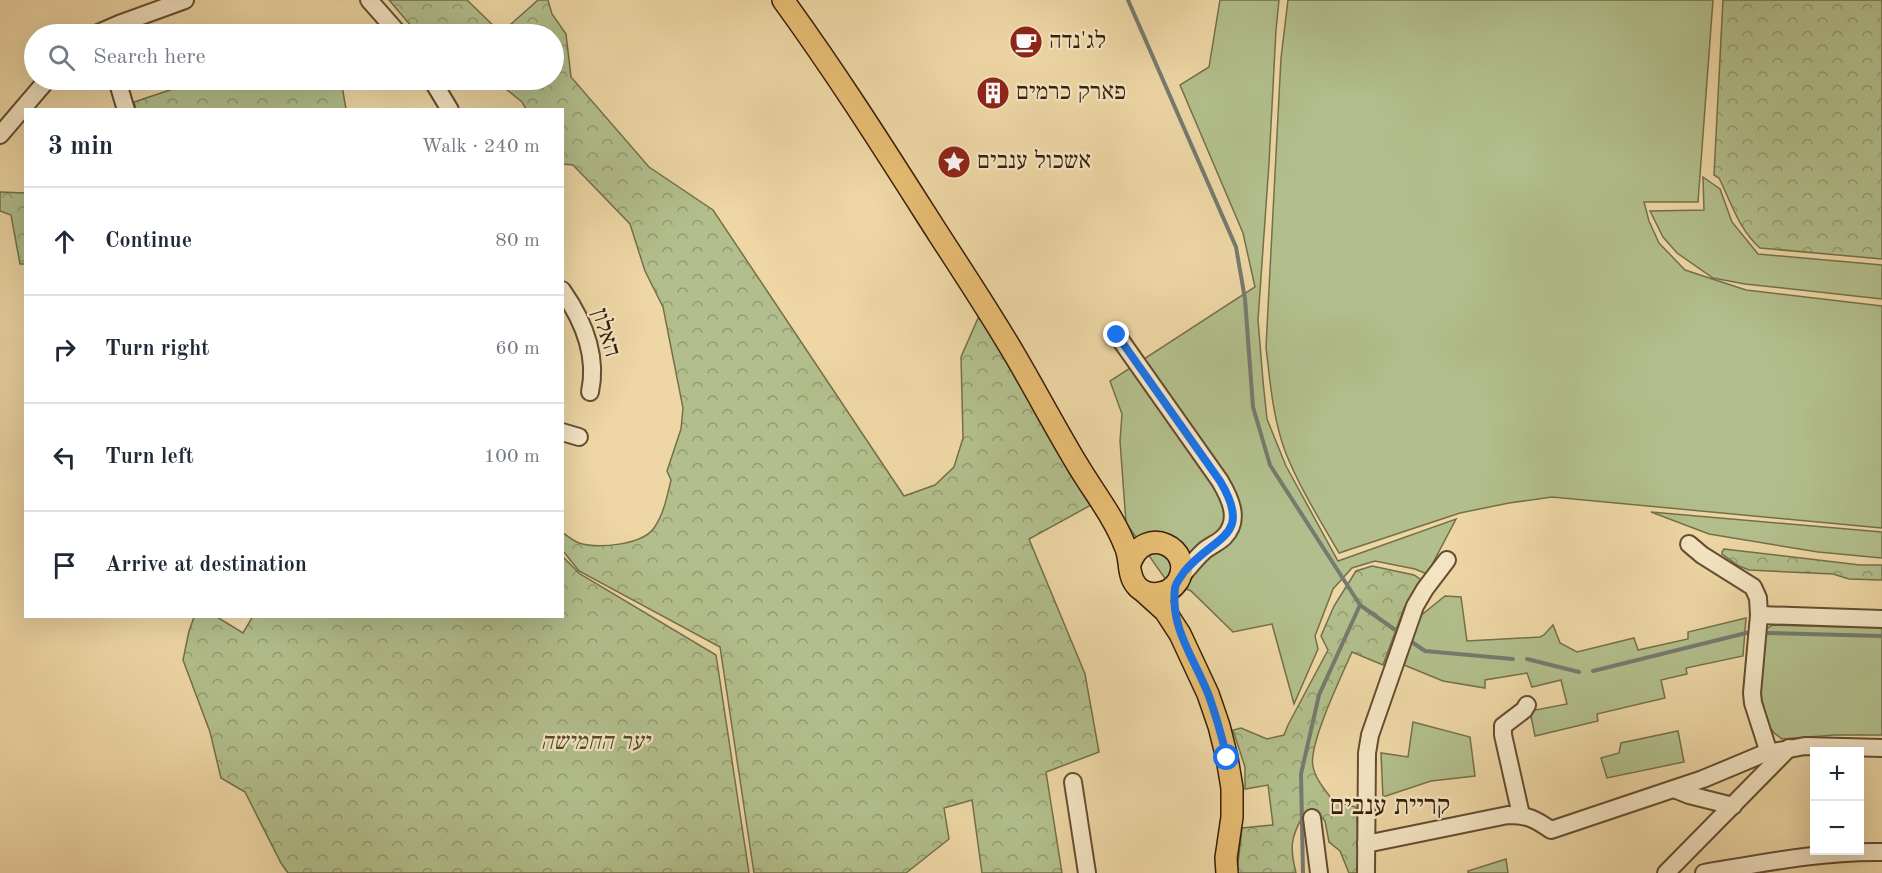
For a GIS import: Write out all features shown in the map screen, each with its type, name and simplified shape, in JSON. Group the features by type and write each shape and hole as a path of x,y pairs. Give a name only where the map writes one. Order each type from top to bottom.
{"main road":[{"path":"783,0 827,60 886,149 1015,356 1125,545 1132,580 1165,611 1180,634 1208,694 1227,758 1232,788 1232,816 1226,858 1227,873"},
{"path":"1100,501 1124,524 1177,553 1181,561 1175,610 1180,634"},
{"path":"1130,564 1132,556 1145,544 1162,544"},
{"path":"1144,592 1161,593 1169,590 1178,581"}],"street":[{"path":"119,24 185,0"},
{"path":"369,0 390,24"},
{"path":"0,135 38,90"},
{"path":"120,90 125,108"},
{"path":"438,90 449,108"},
{"name":"האלון","path":"564,293 575,310 589,344 593,364 590,392"},
{"path":"1117,335 1228,494 1233,520 1231,529 1190,566 1178,581"},
{"path":"564,433 579,437"},
{"path":"1162,544 1194,549 1210,547"},
{"path":"1689,544 1753,588 1758,598 1759,615 1752,693 1769,753"},
{"path":"1366,873 1367,753 1370,735 1414,606 1447,560"},
{"path":"1759,615 1882,619"},
{"path":"1521,815 1503,726 1527,705"},
{"path":"1366,844 1508,815 1535,818 1551,830 1789,748 1805,746 1882,748"},
{"path":"1666,873 1789,748"},
{"path":"1073,782 1087,873"},
{"path":"1674,789 1733,806"},
{"path":"1312,818 1319,873"},
{"path":"1704,873 1790,858 1882,852"}],"green space":[{"path":"389,0 467,0 492,24 409,24"},
{"path":"538,0 548,0 552,14 559,24 511,24"},
{"path":"1220,0 1279,0 1258,320 1267,419 1286,466 1338,561 1456,519 1427,574 1415,569 1375,561 1352,568 1333,589 1315,636 1318,649 1294,704 1272,624 1233,632 1191,591 1166,580 1126,523 1120,441 1122,414 1110,381 1255,287 1243,233 1180,85 1209,67"},
{"path":"1288,0 1713,0 1698,202 1644,202 1649,221 1659,243 1685,270 1746,290 1882,306 1882,528 1552,497 1460,513 1339,553 1303,490 1285,451 1275,413 1266,347 1281,58"},
{"path":"1723,0 1882,0 1882,259 1760,248 1746,233 1719,178 1714,175"},
{"path":"564,31 571,77 649,167 713,210 904,496 935,485 954,467 963,438 961,357 979,316 1091,505 1029,539 1085,674 1099,752 1046,772 1062,873 982,873 972,800 944,808 949,839 906,873 754,873 720,647 579,571 564,552 564,534 579,543 597,546 630,542 648,534 654,528 663,511 671,480 667,471 681,429 683,408 663,307 645,271 630,224 573,165 564,164 564,108 525,108 522,102 507,90 564,90"},
{"path":"170,90 343,90 346,108 136,108 134,102"},
{"path":"1703,177 1720,189 1732,222 1758,254 1882,265 1882,299 1745,284 1713,278 1677,253 1663,237 1650,211 1704,210"},
{"path":"0,192 24,193 24,264 20,264 11,215 0,211"},
{"path":"1651,512 1882,532 1882,558 1818,552 1709,534"},
{"path":"1724,549 1860,565 1882,565 1882,580 1849,579 1833,574 1749,570 1722,554"},
{"name":"יער החמישה","path":"564,558 580,574 716,655 749,873 288,873 245,792 221,778 210,732 183,660 194,618 219,618 243,633 252,618 564,618"},
{"path":"1372,566 1414,575 1423,581 1404,608 1383,665 1352,652 1327,710 1313,756 1316,776 1334,802 1356,807 1360,873 1349,873 1340,851 1329,842 1325,821 1318,813 1303,816 1293,837 1292,850 1296,873 1237,873 1242,828 1273,825 1268,785 1245,789 1245,767 1233,730 1241,728 1267,739 1284,735 1328,650 1321,636 1334,606 1356,571"},
{"path":"1445,596 1461,597 1467,641 1540,637 1553,625 1560,643 1577,652 1634,638 1638,650 1688,639 1688,632 1746,618 1743,656 1686,668 1687,674 1661,680 1665,698 1597,714 1598,721 1535,736 1530,711 1567,704 1561,680 1532,687 1527,673 1485,680 1485,688 1443,681 1404,665 1419,617"},
{"path":"1773,625 1882,628 1882,735 1835,735 1782,739 1774,733 1769,726 1760,693 1764,632"},
{"path":"1413,722 1470,737 1475,776 1431,781 1383,797 1381,753 1408,757"},
{"path":"1678,731 1684,762 1607,778 1601,758 1619,753 1621,743"},
{"path":"1506,859 1508,873 1468,873 1468,871"}],"waterway":[{"path":"1128,0 1236,247 1245,299 1253,407 1270,465 1360,605 1401,634"},
{"path":"1303,873 1301,774 1319,695 1360,605"},
{"path":"1593,671 1750,632"},
{"path":"1768,633 1882,636"},
{"path":"1409,640 1425,651 1513,659"},
{"path":"1527,659 1579,672"}],"place":[{"name":"לג'נדה","path":"1026,42"},
{"name":"פארק כרמים","path":"993,93"},
{"name":"אשכול ענבים","path":"954,162"}],"district":[{"name":"קריית ענבים","path":"1390,806"}],"route":[{"path":"1117,335 1220,481 1232,506 1231,529 1216,544 1205,550 1175,585 1175,610 1180,634 1208,694 1227,758"}]}
